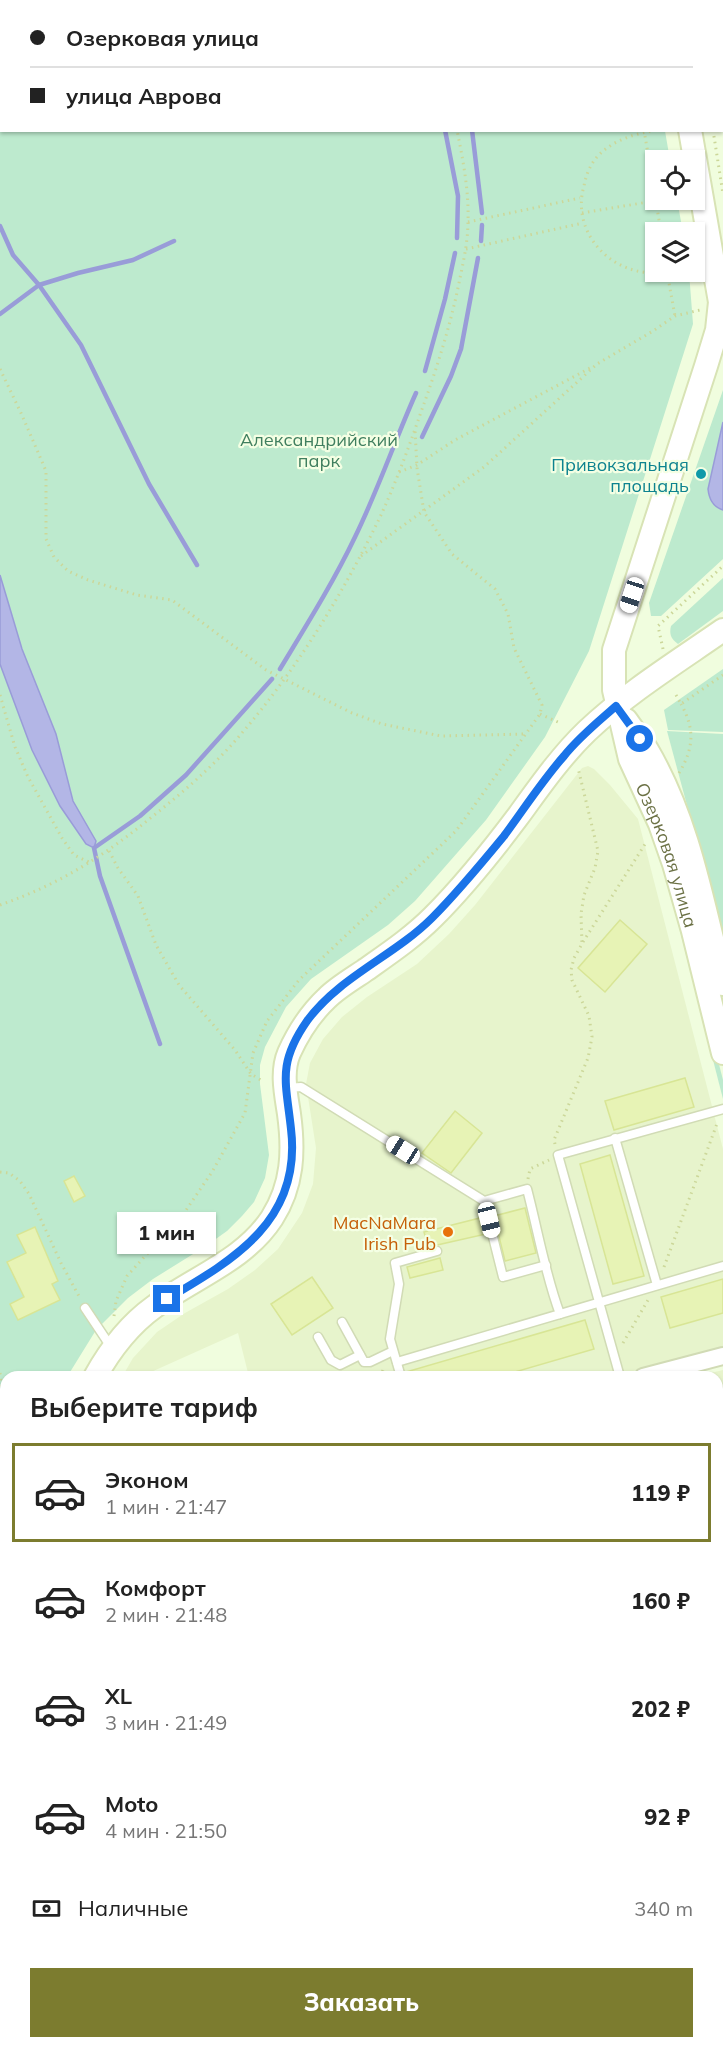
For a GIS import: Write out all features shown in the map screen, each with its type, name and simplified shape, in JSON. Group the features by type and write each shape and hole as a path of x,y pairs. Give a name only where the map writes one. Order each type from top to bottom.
{"street":[{"path":"616,706 613,673 614,650 717,330 690,132"},
{"path":"99,1371 113,1350 144,1315 241,1251 271,1219 281,1202 288,1182 292,1157 291,1131 275,1085 285,1071 289,1054 307,1022 327,998 403,944 431,919 503,836 564,755 587,731 616,706 723,630"},
{"name":"Озерковая улица","path":"616,706 647,750 679,819 693,863 723,984"},
{"name":"Озерковая улица","path":"616,706 630,759 660,824 674,864 723,1053"},
{"path":"666,1371 723,1356"}],"lane":[{"path":"275,1085 301,1087 484,1201 503,1277 546,1265"},
{"path":"618,1371 558,1155 722,1111"},
{"path":"615,1138 657,1285"},
{"path":"484,1201 527,1189 550,1288 560,1314"},
{"path":"399,1371 390,1340 399,1284 395,1263 437,1251"},
{"path":"397,1362 723,1266"},
{"path":"85,1308 113,1350"},
{"path":"342,1322 364,1362 370,1362 393,1351"},
{"path":"318,1337 331,1360 340,1365 360,1355"}],"path":[{"path":"0,905 45,887 91,863 109,851 199,777 234,741 285,680 360,557 399,472 446,341 466,249 468,222 467,190 457,132"},
{"path":"645,272 621,266 597,248 583,223 580,198 591,166 598,155 619,142 644,132 647,150"},
{"path":"712,132 723,194"},
{"path":"468,222 580,198"},
{"path":"582,213 645,202"},
{"path":"466,249 583,223"},
{"path":"667,282 675,316"},
{"path":"399,472 417,465 455,440 597,364 675,316 715,304"},
{"path":"360,557 484,467 597,364"},
{"path":"0,369 46,471 46,539 54,557 68,571 88,580 137,595 172,600 266,670 352,713 382,724 441,736 526,734"},
{"path":"113,1318 116,1301 127,1276 147,1254 167,1238 217,1162 245,1113 253,1053 267,1021 299,980 456,831 540,714 542,705 514,648 508,614 495,589 452,554 424,512 417,465 415,430"},
{"path":"663,649 658,626 723,566"},
{"path":"681,704 723,675"},
{"path":"0,695 15,747 28,777 74,855 91,863"},
{"path":"674,776 678,775 682,768 691,738 690,721 676,695"},
{"path":"540,714 560,723"},
{"path":"578,766 598,851 595,868 584,895 581,914 582,944"},
{"path":"527,1189 530,1168 558,1155 554,1140 588,1058 592,1037 589,1016 572,980 571,970 582,944 652,835"},
{"path":"109,851 138,896 165,963 198,1009 235,1050 251,1074 275,1085"},
{"path":"615,1357 657,1285 722,1111"},
{"path":"0,1172 9,1173 20,1181 72,1285"}],"shaded area":[{"path":"588,766 594,769 638,819 723,1149 723,1348 633,1371 248,1371 238,1333 153,1371 125,1371 133,1358 157,1332 228,1289 255,1270 278,1249 302,1213 313,1184 316,1148 306,1084 310,1063 323,1039 342,1017 367,997 417,964 449,934 475,905 582,768"}],"green space":[{"name":"Александрийский парк","path":"0,132 665,132 668,150 645,150 645,210 679,210 681,222 645,222 645,282 690,282 693,324 589,651 545,737 486,820 415,901 388,925 311,979 286,1007 265,1047 260,1065 260,1084 269,1155 265,1178 254,1202 227,1231 128,1298 96,1330 71,1371 0,1371"},
{"path":"723,390 723,422 708,489 719,509 723,510 723,559 661,616 651,616 649,603"},
{"path":"723,578 723,611 678,644 671,636 671,626"},
{"path":"723,669 723,732 668,730 664,710"},
{"path":"667,731 723,734 723,939"},
{"path":"662,840 723,1080 723,1099 657,841"}],"water":[{"path":"723,422 723,510 712,502 708,489"},
{"path":"0,575 22,649 56,734 73,801 96,841 94,848 86,844 60,806 32,750 0,664"}],"building":[{"path":"620,920 647,944 605,992 578,968"},
{"path":"685,1078 694,1107 614,1130 605,1101"},
{"path":"455,1111 482,1133 451,1173 422,1153"},
{"path":"610,1155 644,1276 613,1284 580,1164"},
{"path":"74,1176 85,1196 74,1202 64,1181"},
{"path":"525,1208 536,1253 505,1261 494,1216"},
{"path":"480,1218 486,1234 428,1247 424,1232"},
{"path":"35,1227 58,1281 52,1284 60,1300 18,1320 10,1304 24,1297 7,1262 26,1253 17,1235"},
{"path":"440,1258 443,1270 410,1278 407,1267"},
{"path":"312,1277 333,1308 292,1335 271,1304"},
{"path":"723,1279 723,1313 670,1328 661,1297"},
{"path":"585,1320 594,1349 519,1371 409,1371"}],"waterway":[{"path":"445,132 458,196 457,238"},
{"path":"472,132 482,213"},
{"path":"481,241 482,225"},
{"path":"0,226 13,255 39,285 81,345 149,484 197,565"},
{"path":"0,314 39,285 133,260 174,241"},
{"path":"425,371 455,253"},
{"path":"422,437 461,349 478,258"},
{"path":"280,669 355,537 416,393"},
{"path":"160,1044 100,876 94,848 140,816 186,775 272,679"}],"place":[{"name":"Привокзальная площадь","path":"701,474"},
{"name":"MacNaMara Irish Pub","path":"448,1232"}],"route":[{"path":"167,1299 241,1251 259,1234 281,1202 288,1182 292,1157 285,1071 289,1054 307,1022 327,998 403,944 431,919 503,836 564,755 616,706 640,739"}]}
